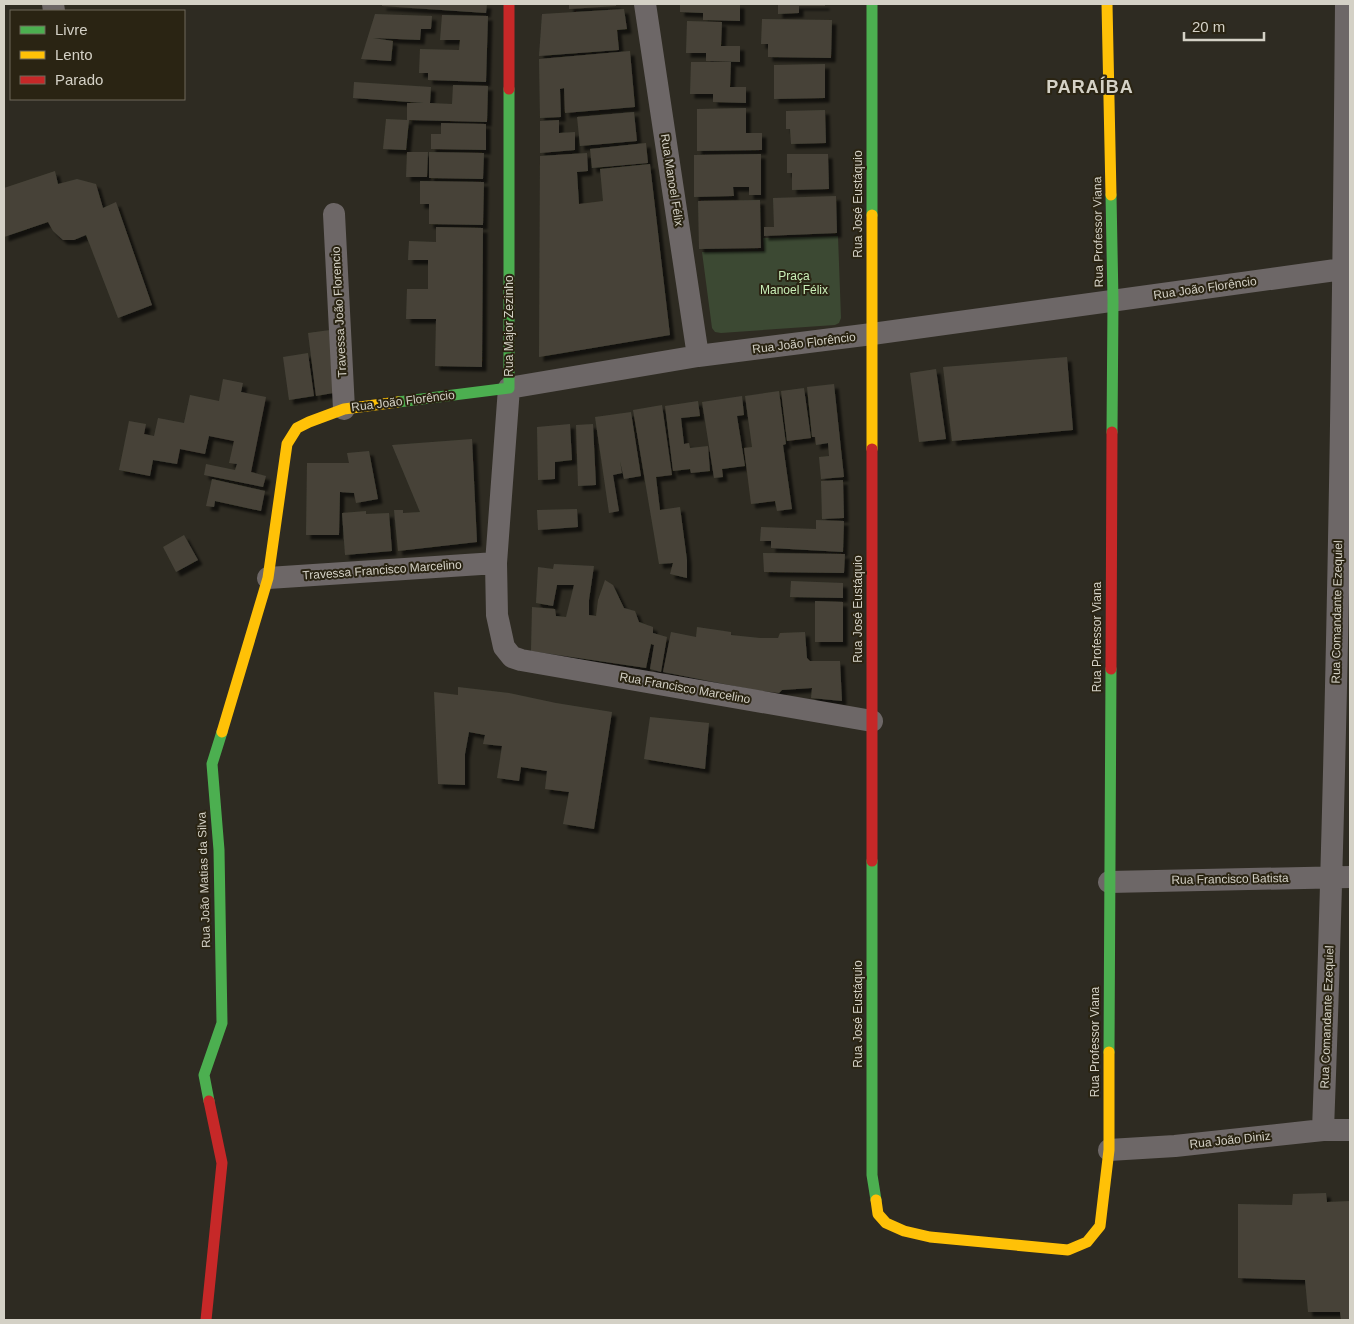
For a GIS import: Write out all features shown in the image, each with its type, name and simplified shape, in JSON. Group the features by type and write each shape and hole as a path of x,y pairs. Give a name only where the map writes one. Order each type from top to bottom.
{"street":[{"name":"Rua Major Zezinho","path":"504,647 497,615 496,563 509,388 510,4"},
{"name":"Rua Manoel Félix","path":"645,4 698,356"},
{"name":"Rua José Eustáquio","path":"872,4 872,1175 878,1214 886,1223 904,1231 930,1237 1068,1250"},
{"name":"Rua Professor Viana","path":"1068,1250 1083,1247 1094,1237 1100,1226 1109,1150 1113,301 1107,4"},
{"name":"Rua Comandante Ezequiel","path":"1323,1130 1341,877 1347,269 1346,4"},
{"name":"Travessa João Florencio","path":"334,214 344,409"},
{"name":"Rua João Florêncio","path":"284,462 287,444 297,428 344,409 509,388 698,356 1347,269"},
{"name":"Rua João Matias da Silva","path":"206,1320 222,1163 204,1075 222,1023 219,850 212,764 268,578 284,462"},
{"name":"Travessa Francisco Marcelino","path":"268,578 496,563"},
{"name":"Rua Francisco Marcelino","path":"504,647 512,657 521,660 872,721"},
{"name":"Rua Francisco Batista","path":"1109,882 1341,877"},
{"name":"Rua João Diniz","path":"1109,1150 1175,1146 1323,1130 1350,1130"}],"green space":[{"name":"Praça Manoel Félix","path":"838,236 841,318 839,323 835,325 715,332 712,328 702,252 764,251 763,238"}],"building":[{"path":"382,4 487,4 486,13 382,6"},
{"path":"569,4 616,4 616,6 569,9"},
{"path":"680,4 740,4 740,21 703,20 703,13 680,12"},
{"path":"778,4 825,4 825,6 799,6 799,13 778,14"},
{"path":"624,9 627,29 617,30 619,50 539,56 542,14"},
{"path":"375,14 432,16 431,29 421,29 420,40 373,38 393,41 391,61 361,59"},
{"path":"442,15 488,16 486,82 428,80 428,73 419,73 420,49 459,50 460,40 440,40"},
{"path":"762,19 832,20 831,58 768,57 768,44 761,44"},
{"path":"687,21 722,22 721,46 740,46 740,62 706,61 706,53 686,53"},
{"path":"630,51 635,107 565,113 564,88 560,89 561,117 540,118 539,59"},
{"path":"691,62 731,62 730,87 746,87 746,103 713,102 713,94 690,94"},
{"path":"825,64 825,98 774,99 774,65"},
{"path":"354,82 431,87 430,103 452,104 453,85 488,86 487,122 409,120 406,150 383,149 386,119 407,120 407,103 424,103 353,98"},
{"path":"746,108 746,133 762,133 762,150 697,151 697,109"},
{"path":"825,110 826,143 791,144 790,129 786,129 786,111"},
{"path":"634,112 637,141 580,146 577,117"},
{"path":"559,120 559,133 575,132 575,150 540,153 540,121"},
{"path":"441,123 486,124 486,150 431,149 431,134 441,134"},
{"path":"646,143 648,163 592,168 590,149"},
{"path":"407,152 428,152 427,177 406,177"},
{"path":"429,152 484,153 483,179 429,178"},
{"path":"587,153 588,171 577,172 579,204 603,201 600,169 650,164 670,335 539,357 540,156"},
{"path":"761,154 761,195 749,195 749,187 733,187 734,196 694,197 694,155"},
{"path":"787,154 828,154 829,189 792,190 792,173 787,173"},
{"path":"55,171 58,184 77,179 96,184 103,208 116,202 152,305 118,318 86,235 74,240 63,240 53,231 48,222 4,237 4,188"},
{"path":"420,181 484,182 483,225 429,224 429,204 420,204"},
{"path":"836,196 837,233 764,236 764,227 774,227 773,198"},
{"path":"760,200 761,248 699,249 698,201"},
{"path":"436,227 483,228 482,367 435,366 436,319 406,319 407,289 428,289 428,260 408,260 409,241 436,242"},
{"path":"330,330 339,392 316,396 308,333"},
{"path":"308,353 314,396 289,400 283,357"},
{"path":"1067,357 1073,430 952,441 943,367"},
{"path":"936,369 946,439 919,442 910,373"},
{"path":"223,379 243,383 241,392 266,397 251,472 266,476 263,487 204,475 206,464 235,470 237,464 229,463 234,441 209,436 205,454 180,449 177,464 153,460 150,476 119,470 129,421 146,424 144,434 154,436 158,418 184,423 190,395 219,401"},
{"path":"834,384 844,477 821,479 819,457 829,456 828,443 816,445 815,437 812,437 807,387"},
{"path":"804,388 811,438 787,441 781,391"},
{"path":"779,391 786,444 783,445 792,509 777,511 775,501 751,504 744,448 752,447 745,396"},
{"path":"742,396 744,415 737,416 745,466 722,469 723,477 714,478 702,402"},
{"path":"698,401 700,416 681,418 684,444 689,443 690,448 708,446 710,471 691,473 690,469 673,471 665,406"},
{"path":"662,405 672,475 656,477 660,510 680,507 687,560 687,578 670,574 673,563 659,564 633,410"},
{"path":"631,412 641,476 624,479 620,461 622,473 613,475 619,511 609,513 595,417"},
{"path":"570,424 572,460 555,462 555,479 538,480 537,427"},
{"path":"593,424 596,485 578,486 576,425"},
{"path":"472,439 477,542 398,551 394,510 403,510 403,513 420,512 392,445"},
{"path":"369,451 378,499 356,503 354,493 340,492 339,535 306,535 307,463 349,463 347,453"},
{"path":"212,479 265,491 261,511 215,501 214,507 206,506"},
{"path":"843,480 844,518 822,519 821,481"},
{"path":"577,509 578,527 538,530 537,510"},
{"path":"366,511 366,514 389,513 392,551 345,555 342,513"},
{"path":"816,520 844,521 843,552 771,548 771,541 760,541 761,527 816,529"},
{"path":"184,535 198,560 176,572 163,547"},
{"path":"763,553 845,554 844,573 764,572"},
{"path":"554,564 594,566 589,600 589,615 596,616 598,600 605,580 613,585 624,608 635,611 639,622 653,627 653,633 667,637 661,672 650,669 654,645 651,644 646,668 531,651 532,607 555,609 556,616 566,617 574,585 557,585 553,606 536,603 538,567 553,569"},
{"path":"791,581 843,583 843,598 790,597"},
{"path":"815,601 843,602 843,642 815,642"},
{"path":"697,627 731,632 731,635 760,638 778,638 780,633 805,632 807,658 810,661 840,661 842,701 811,698 812,688 782,690 779,693 663,672 671,632 696,637"},
{"path":"458,687 509,693 612,712 594,829 563,824 569,792 545,789 547,771 521,767 519,781 497,778 502,746 483,744 485,735 469,732 465,754 465,785 438,784 434,692 458,695"},
{"path":"650,717 709,723 705,769 644,759"},
{"path":"1326,1193 1327,1202 1350,1201 1350,1320 1341,1320 1340,1312 1308,1312 1305,1280 1238,1278 1238,1204 1292,1205 1293,1194"}],"traffic: fast":[{"path":"872,4 872,215"},
{"path":"398,402 509,388 509,89"},
{"path":"1111,195 1113,301 1112,432"},
{"path":"1109,1052 1111,669"},
{"path":"209,1101 204,1075 222,1023 219,850 212,764 222,732"},
{"path":"872,861 872,1175 876,1200"}],"traffic: slow":[{"path":"1107,4 1111,195"},
{"path":"872,215 872,449"},
{"path":"222,732 268,578 287,444 297,428 309,422 344,409 398,402"},
{"path":"876,1200 878,1214 886,1223 904,1231 930,1237 1068,1250 1087,1242 1100,1226 1109,1150 1109,1052"}],"traffic: jam":[{"path":"509,4 509,89"},
{"path":"1111,669 1112,432"},
{"path":"872,449 872,861"},
{"path":"206,1320 222,1163 209,1101"}],"district":[{"name":"PARAÍBA","path":"1090,87"}]}
